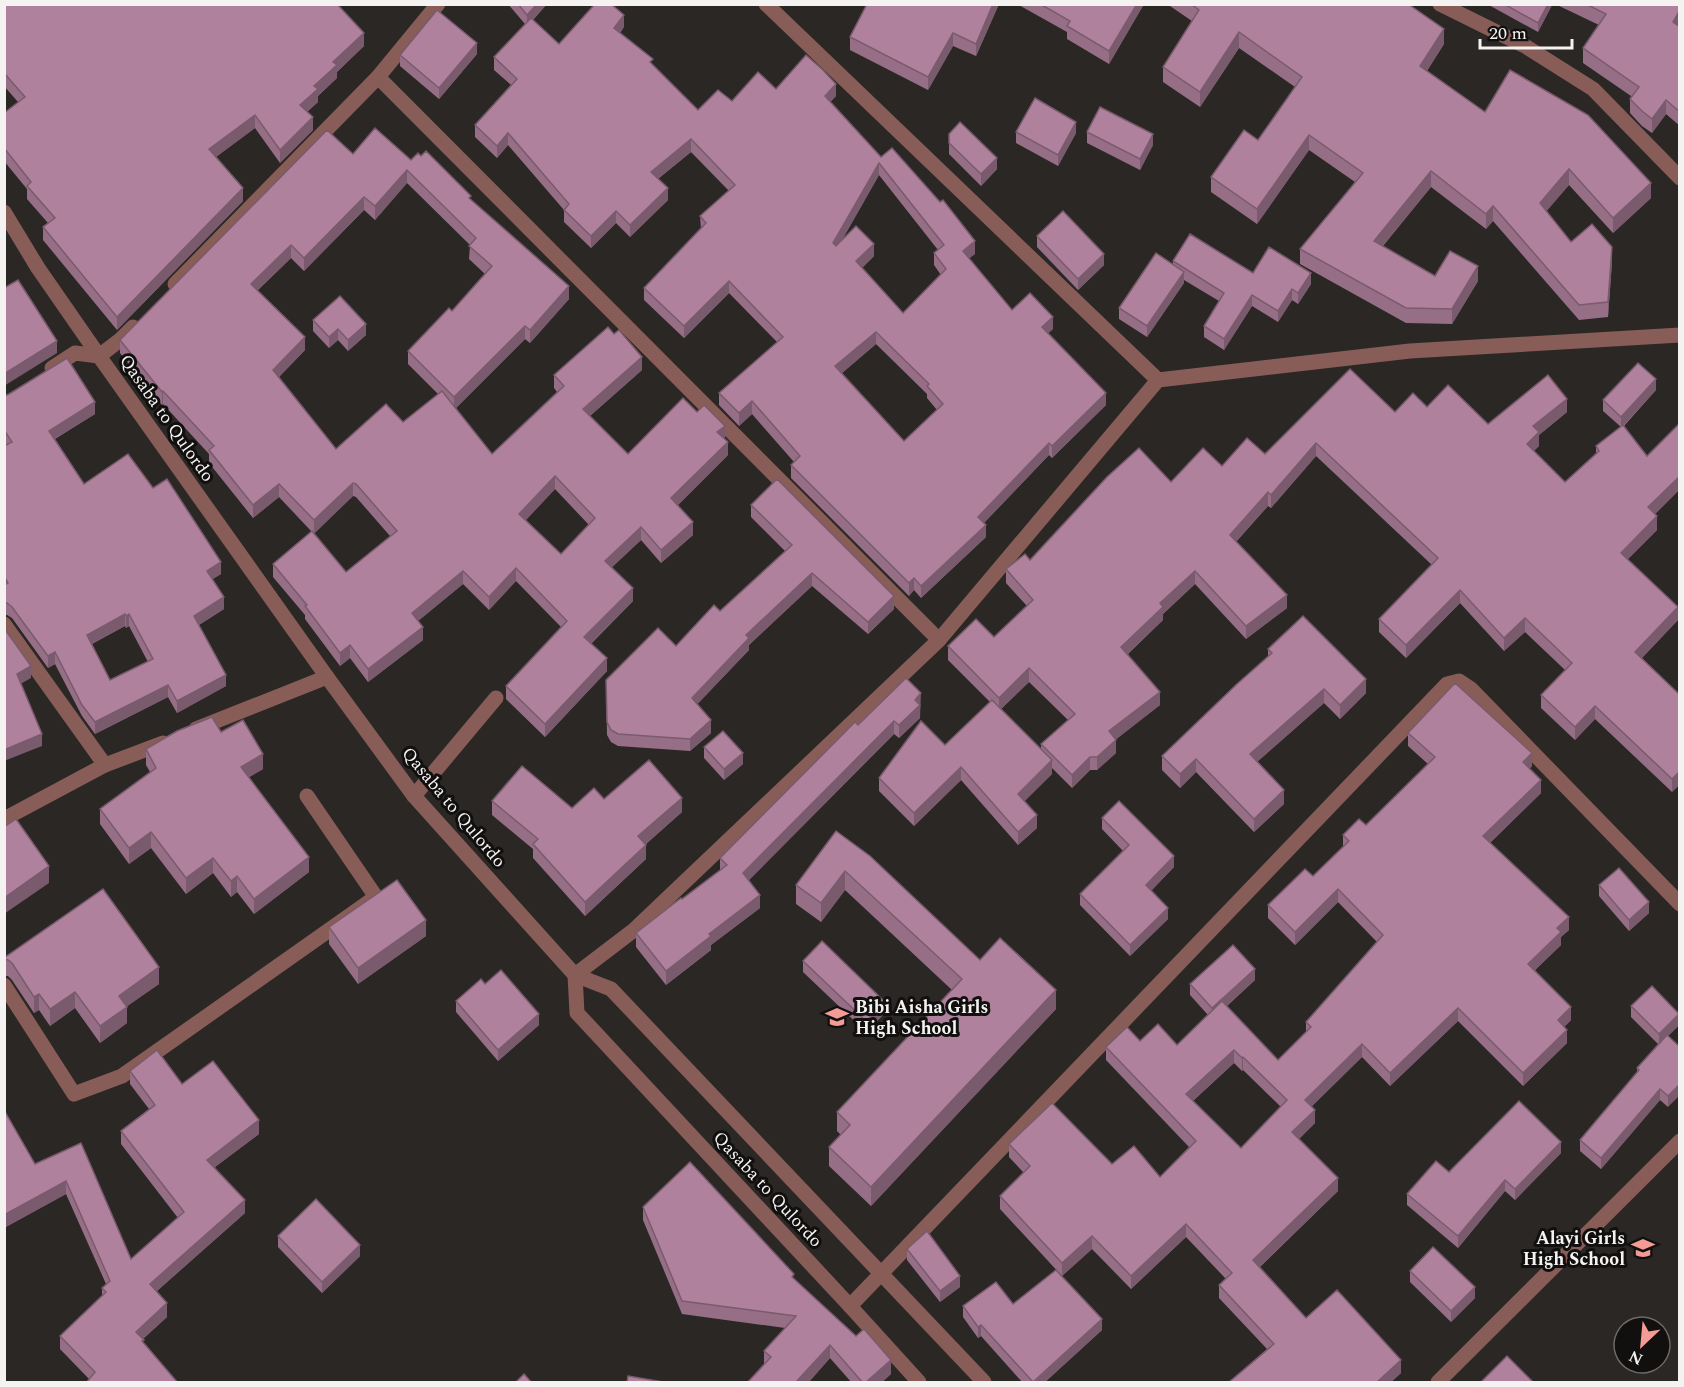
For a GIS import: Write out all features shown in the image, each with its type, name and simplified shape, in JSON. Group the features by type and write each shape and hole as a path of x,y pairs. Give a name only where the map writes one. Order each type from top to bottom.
{"street":[{"path":"162,298 378,77 438,4"},
{"path":"766,4 1158,380"},
{"path":"1440,4 1524,45 1593,88 1680,178"},
{"path":"378,77 939,640"},
{"name":"Qasaba to Qulordo","path":"4,212 38,268 99,356 414,796 575,975 577,1013 919,1383"},
{"path":"35,379 75,353 99,356 120,340 145,315"},
{"path":"575,975 634,930 939,640 1158,380 1410,351 1680,335"},
{"path":"4,624 105,765"},
{"path":"4,819 105,765 327,677"},
{"path":"850,1306 1447,684 1459,681 1471,689 1680,904"},
{"path":"414,796 496,698"},
{"path":"4,985 74,1094 122,1076 376,897 307,796"},
{"path":"575,975 611,989 984,1383"},
{"path":"1438,1383 1680,1141"}],"building":[{"path":"4,4 337,4 364,33 333,62 337,65 314,86 318,89 300,105 313,117 280,150 255,115 209,149 243,188 117,317 43,227 55,218 27,186 31,182 4,148 4,113 25,97 4,73"},
{"path":"518,4 537,4 527,15"},
{"path":"595,4 611,4 624,15 614,28 653,59 650,62 698,110 718,90 732,101 758,72 776,89 806,55 836,84 825,96 881,157 892,148 940,202 943,200 975,241 963,251 1012,310 1030,293 1053,317 1042,327 1106,393 1052,446 1049,443 978,517 986,525 921,586 914,578 909,583 791,465 800,456 752,401 739,413 719,393 783,337 729,281 684,326 644,288 706,223 700,216 735,185 691,139 651,172 668,188 630,225 616,211 591,236 564,210 569,204 508,133 497,146 475,125 517,79 494,57 531,18 559,44","holes":["879,163 944,245 934,253 946,269 903,313 856,261 874,244 856,226 836,246 833,243","876,332 929,384 927,386 943,404 904,441 835,366"]},
{"path":"867,4 993,4 976,44 953,33 928,77 850,37"},
{"path":"1040,4 1137,4 1109,51 1067,26 1070,21"},
{"path":"1191,4 1408,4 1444,29 1420,66 1485,112 1510,70 1588,115 1651,183 1613,218 1569,169 1540,203 1571,242 1592,224 1612,247 1608,302 1579,305 1493,206 1486,214 1431,171 1374,241 1435,276 1450,251 1478,266 1452,309 1406,308 1300,249 1363,173 1309,135 1257,209 1211,177 1244,130 1258,140 1302,77 1239,32 1200,92 1163,67 1199,10"},
{"path":"1504,4 1548,4 1538,23"},
{"path":"1586,4 1680,4 1680,10 1673,22 1680,27 1680,112 1666,100 1652,119 1630,99 1639,87 1583,48 1606,14"},
{"path":"437,10 477,43 439,88 400,55"},
{"path":"1035,98 1076,122 1058,155 1016,132"},
{"path":"1100,107 1153,134 1140,159 1087,132"},
{"path":"960,122 997,158 981,174 949,143 949,134"},
{"path":"375,128 411,160 418,153 421,156 426,151 471,196 469,198 569,286 530,330 525,326 454,397 408,351 449,308 452,311 492,266 469,246 476,238 407,170 375,206 364,197 304,258 291,245 251,284 305,337 273,370 336,449 386,404 403,422 442,391 492,454 564,386 554,375 608,327 614,334 619,330 642,357 583,409 628,454 683,398 697,412 704,405 725,426 717,432 728,442 671,498 693,522 661,550 641,527 605,561 633,588 584,637 607,658 545,724 506,686 567,621 516,568 489,597 463,571 412,613 423,627 368,669 350,645 340,653 305,606 307,605 273,564 312,531 346,572 397,531 353,483 314,520 279,484 253,505 209,450 214,446 162,392 120,340 327,130 353,154","holes":["555,476 595,518 561,554 519,514"]},
{"path":"1063,211 1104,254 1078,279 1037,236"},
{"path":"1190,234 1253,273 1269,247 1311,273 1298,293 1292,289 1278,311 1252,295 1224,339 1204,326 1224,293 1173,261"},
{"path":"1156,253 1184,272 1147,326 1119,308"},
{"path":"18,280 57,341 4,374 4,288"},
{"path":"340,296 366,324 348,340 338,329 329,337 313,320"},
{"path":"67,358 95,402 49,431 84,484 128,454 153,488 167,479 221,562 207,571 224,597 194,616 226,675 177,701 168,685 95,722 82,705 55,652 48,656 12,607 4,603 4,585 8,583 4,576 4,446 12,442 4,430 4,396","holes":["125,614 126,616 129,614 153,659 110,680 87,635"]},
{"path":"1638,363 1656,379 1621,417 1603,400"},
{"path":"1350,369 1395,412 1413,393 1427,407 1448,385 1488,424 1548,375 1567,399 1533,426 1539,432 1527,444 1565,482 1599,451 1596,446 1623,425 1647,456 1680,423 1680,476 1648,507 1657,516 1621,553 1678,607 1635,652 1680,695 1680,771 1672,779 1595,706 1575,727 1541,695 1572,663 1525,618 1504,638 1460,590 1406,645 1379,619 1438,558 1316,443 1271,495 1268,492 1230,535 1287,595 1246,626 1195,571 1160,603 1163,607 1121,647 1160,692 1109,731 1116,740 1097,757 1090,757 1072,775 1041,744 1075,714 1029,668 999,698 948,646 976,619 994,637 1033,600 1006,569 1025,554 1030,560 1107,477 1139,448 1171,482 1203,448 1222,466 1247,438 1265,454"},
{"path":"777,479 894,596 868,622 812,573 746,635 749,638 692,698 711,720 690,739 618,734 611,730 607,722 606,680 658,628 676,646 714,605 720,611 792,545 751,505"},
{"path":"1303,616 1366,679 1340,705 1324,689 1250,754 1284,790 1254,819 1196,759 1180,774 1162,756 1272,653 1268,649"},
{"path":"4,628 31,666 17,674 42,734 4,750"},
{"path":"906,678 921,693 915,700 920,705 899,725 894,721 743,873 760,895 666,971 636,933 727,865 720,858 855,722 858,725"},
{"path":"1455,683 1532,753 1523,762 1541,780 1483,836 1569,917 1557,928 1561,932 1528,964 1571,1007 1558,1020 1567,1030 1523,1073 1458,1008 1390,1073 1362,1044 1305,1100 1315,1110 1292,1132 1338,1178 1253,1260 1306,1318 1337,1290 1401,1360 1376,1383 1228,1383 1274,1344 1219,1285 1232,1273 1186,1224 1131,1276 1092,1236 1062,1263 1000,1196 1030,1166 1009,1144 1052,1103 1112,1164 1134,1146 1160,1177 1196,1141 1106,1047 1127,1027 1140,1041 1158,1024 1177,1045 1222,1001 1278,1060 1311,1027 1306,1022 1383,935 1338,889 1295,932 1268,905 1305,869 1313,876 1349,841 1343,835 1359,819 1366,825 1435,757 1408,733","holes":["1234,1050 1287,1100 1241,1148 1186,1094"]},
{"path":"992,700 1052,760 1018,794 1037,815 1018,832 961,767 914,813 879,778 921,721 945,745"},
{"path":"212,717 221,732 243,720 263,754 241,767 309,857 254,899 237,876 231,881 213,858 186,878 151,832 129,848 100,809 156,768 146,749 177,731"},
{"path":"723,731 743,753 724,769 704,747"},
{"path":"649,760 682,798 638,836 646,845 585,902 533,844 538,839 492,801 522,766 572,808 594,788 604,799"},
{"path":"1119,801 1174,856 1146,885 1168,908 1130,945 1080,894 1129,845 1102,818"},
{"path":"16,819 49,866 4,898 4,827"},
{"path":"836,831 870,856 980,960 1000,938 1056,990 871,1187 829,1147 850,1125 837,1112 962,979 845,871 821,903 796,885"},
{"path":"1619,868 1649,902 1629,920 1599,885"},
{"path":"397,880 426,920 358,968 329,927"},
{"path":"103,889 159,967 119,996 127,1007 100,1026 75,992 50,1009 39,994 34,997 12,963 4,958"},
{"path":"822,941 885,1002 866,1021 803,961"},
{"path":"1233,945 1255,969 1212,1008 1190,984"},
{"path":"501,970 539,1014 498,1050 456,1001 481,979 485,984"},
{"path":"1652,986 1679,1014 1659,1034 1631,1006"},
{"path":"1667,1035 1680,1047 1680,1084 1668,1096 1660,1089 1601,1158 1580,1140 1639,1070 1637,1068"},
{"path":"157,1050 182,1084 213,1061 259,1120 207,1160 245,1200 150,1284 167,1303 136,1332 178,1383 86,1383 95,1372 60,1336 106,1292 102,1288 110,1281 66,1181 4,1215 4,1110 35,1164 81,1143 131,1259 184,1212 121,1131 155,1105 130,1071"},
{"path":"1519,1101 1561,1142 1515,1189 1505,1180 1458,1236 1407,1194 1436,1161 1449,1172"},
{"path":"690,1162 794,1274 792,1277 856,1336 864,1329 891,1360 863,1383 830,1345 795,1383 747,1383 771,1357 764,1351 796,1316 682,1301 643,1207"},
{"path":"316,1199 360,1245 322,1282 278,1236"},
{"path":"927,1231 960,1276 940,1291 907,1249"},
{"path":"1433,1247 1475,1287 1451,1311 1410,1271"},
{"path":"1056,1270 1102,1319 1033,1382 981,1325 978,1327 963,1306 996,1282 1013,1304"},
{"path":"1507,1356 1534,1383 1480,1383"},
{"path":"524,1374 532,1383 515,1383"},
{"path":"628,1376 669,1383 627,1383"}],"place":[{"name":"Bibi Aisha Girls High School","path":"837,1017"},
{"name":"Alayi Girls High School","path":"1643,1248"}]}
